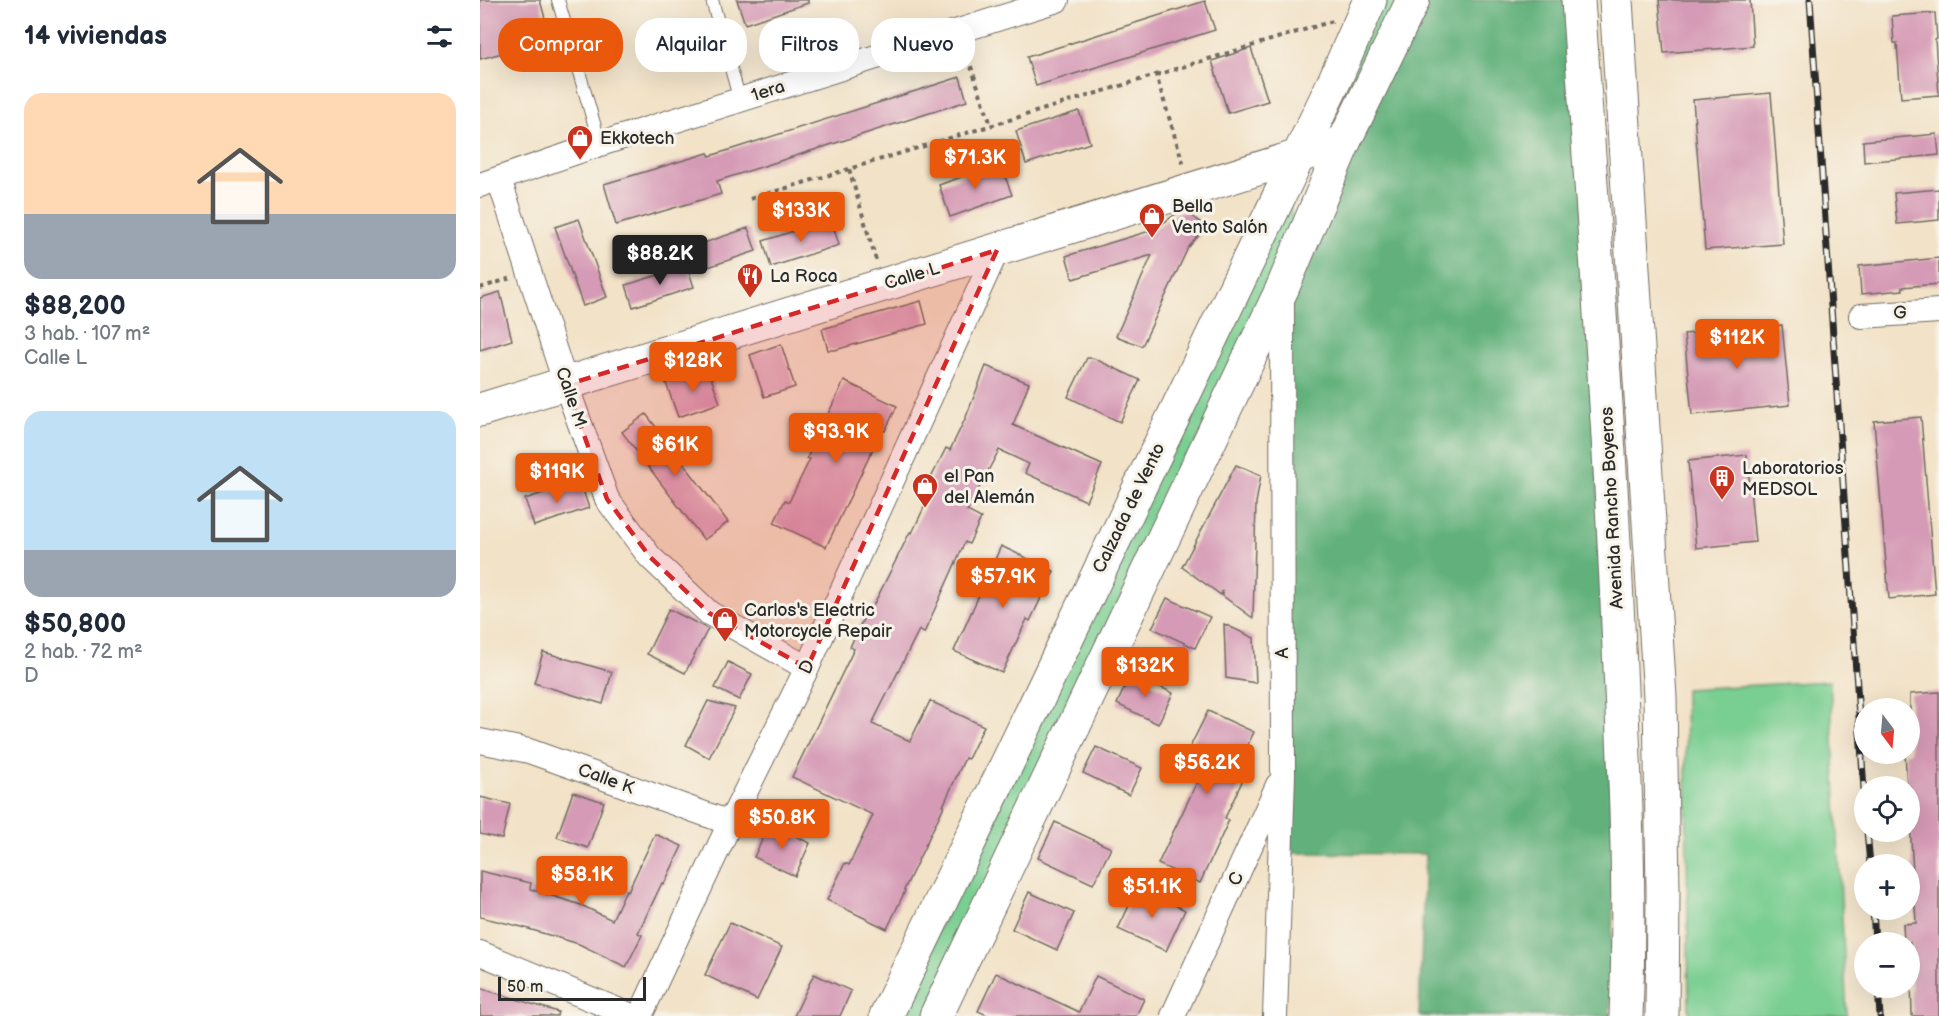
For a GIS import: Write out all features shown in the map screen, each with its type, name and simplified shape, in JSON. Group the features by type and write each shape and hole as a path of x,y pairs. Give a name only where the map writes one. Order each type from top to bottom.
{"main road":[{"path":"936,1016 1282,290 1344,142 1413,0"},
{"name":"Avenida Rancho Boyeros","path":"1578,0 1617,590 1628,852 1626,1016"},
{"name":"Avenida Rancho Boyeros","path":"1616,0 1660,697 1662,1016"},
{"name":"Calzada de Vento","path":"886,1016 1333,84 1367,6"},
{"path":"1333,84 1332,97 1340,105 1353,107 1366,97"},
{"name":"Calle L","path":"480,410 1344,142"},
{"path":"1283,187 1305,186 1311,192 1314,212"}],"street":[{"name":"1era","path":"975,26 1057,0"},
{"name":"1era","path":"489,182 600,144 871,59"},
{"name":"Calle M","path":"489,182 529,272 607,499 650,557 709,613 807,668"},
{"name":"D","path":"640,1016 730,823 807,668 997,250"},
{"name":"A","path":"1275,1016 1283,775 1282,290"},
{"name":"G","path":"1861,316 1939,311"},
{"name":"Calle K","path":"480,741 529,751 730,823"},
{"name":"C","path":"1173,1016 1283,775"},
{"path":"480,953 632,1016"}],"lane":[{"path":"558,0 600,144"},
{"path":"712,0 740,100"}],"path":[{"path":"750,199 1156,75 1367,6"},
{"path":"973,72 991,125"},
{"path":"1156,75 1191,190"},
{"path":"849,169 884,285"},
{"path":"480,288 529,272"}],"highlighted area":[{"path":"997,250 807,668 709,613 650,557 607,499 566,385"}],"green space":[{"path":"1377,0 1399,0 1346,101 1340,100"},
{"path":"1413,0 1577,0 1614,869 1610,1016 1419,1016 1425,854 1280,853 1282,289"},
{"path":"1288,198 1293,222 1290,244 926,1016 897,1016"},
{"path":"1830,681 1847,1016 1689,1016 1685,689"}],"building":[{"path":"480,0 540,0 545,18 498,18 498,54 480,59"},
{"path":"737,0 808,0 808,3 747,23 747,18 743,18"},
{"path":"1659,0 1750,0 1753,46 1664,53"},
{"path":"1205,1 1215,30 1036,86 1027,57"},
{"path":"1935,13 1939,95 1901,98 1897,43 1894,43 1892,16"},
{"path":"1251,48 1268,101 1228,113 1212,61"},
{"path":"960,77 967,101 717,181 721,194 616,225 604,184 708,153 710,156"},
{"path":"1771,93 1783,244 1705,250 1693,100"},
{"path":"1079,111 1090,143 1026,164 1016,131"},
{"path":"1937,134 1939,155 1864,162 1863,141"},
{"path":"1000,163 1012,195 950,217 939,185"},
{"path":"1939,189 1939,220 1897,224 1894,193"},
{"path":"1186,211 1206,227 1188,248 1142,346 1116,336 1152,255 1073,279 1066,256 1153,230 1176,214"},
{"path":"579,219 607,297 583,306 555,227"},
{"path":"831,219 839,245 771,267 763,241"},
{"path":"748,228 756,251 699,270 692,247"},
{"path":"1939,258 1939,284 1861,294 1859,266"},
{"path":"687,266 694,287 633,307 626,285"},
{"path":"500,292 512,340 480,350 480,298"},
{"path":"921,301 927,324 828,350 822,329"},
{"path":"1782,325 1790,405 1692,415 1684,334"},
{"path":"781,344 795,387 764,397 750,355"},
{"path":"1087,358 1093,358 1140,380 1120,422 1068,397"},
{"path":"986,366 1029,383 1013,425 1102,465 1086,501 1025,473 1029,464 999,450 967,511 981,518 969,544 965,542 924,633 919,630 872,724 910,741 930,701 984,726 968,759 965,758 887,929 827,900 845,863 849,865 873,815 792,777 854,649 850,647 865,615 868,616 910,532 912,533 935,484 929,482 946,448 950,450"},
{"path":"708,369 720,403 678,417 666,383"},
{"path":"844,381 897,406 885,431 882,430 826,547 774,523 785,500 789,502 810,459 807,458"},
{"path":"646,414 728,522 704,540 622,432"},
{"path":"1921,417 1935,594 1889,599 1874,421"},
{"name":"Laboratorios MEDSOL","path":"1747,455 1755,542 1696,548 1688,461"},
{"path":"1236,465 1261,475 1256,503 1253,618 1223,596 1222,591 1221,595 1182,567"},
{"path":"580,481 589,508 534,526 525,499"},
{"path":"1001,546 1054,571 1030,621 1027,619 1002,673 954,651"},
{"path":"1167,598 1210,617 1195,648 1152,628"},
{"path":"669,609 708,629 685,673 647,654"},
{"path":"1224,624 1254,638 1256,683 1226,678"},
{"path":"543,652 612,672 603,704 534,683"},
{"path":"728,662 752,674 739,700 715,688"},
{"path":"1131,673 1173,693 1158,724 1117,704"},
{"path":"1939,692 1939,1016 1912,1016 1912,998 1920,998 1920,932 1903,932 1903,924 1916,923 1916,920 1920,920 1920,854 1912,854 1911,842 1920,842 1920,776 1906,776 1906,764 1920,764 1920,698 1910,698 1910,694"},
{"path":"708,701 735,708 709,758 686,745"},
{"path":"1208,711 1254,732 1236,769 1246,773 1225,818 1229,820 1200,883 1158,864 1197,782 1177,773"},
{"path":"1096,747 1142,768 1129,795 1083,773"},
{"path":"573,792 604,802 588,848 557,837"},
{"path":"480,797 510,804 502,839 480,834"},
{"path":"1055,822 1111,848 1093,884 1038,858"},
{"path":"770,824 810,843 795,876 754,857"},
{"path":"655,834 682,846 638,933 642,935 626,967 579,944 480,917 480,871 531,883 530,889 581,905 612,920"},
{"path":"1138,887 1185,910 1166,951 1118,929"},
{"path":"1029,892 1074,913 1057,950 1012,929"},
{"path":"730,923 782,947 757,1000 705,975"},
{"path":"996,973 1079,1012 1096,976 1144,999 1136,1016 989,1016 978,1011"},
{"path":"814,974 851,991 840,1016 794,1016"},
{"path":"480,988 558,1012 557,1016 480,1016"}],"railway":[{"path":"1810,0 1863,776"},
{"path":"1868,842 1869,854"},
{"path":"1874,920 1874,932"},
{"path":"1879,998 1880,1016"}],"place":[{"name":"Ekkotech","path":"580,161"},
{"name":"Bella Vento Salón","path":"1152,239"},
{"name":"La Roca","path":"750,299"},
{"name":"Laboratorios MEDSOL","path":"1722,501"},
{"name":"el Pan del Alemán","path":"925,509"},
{"name":"Carlos's Electric Motorcycle Repair","path":"725,643"}]}
